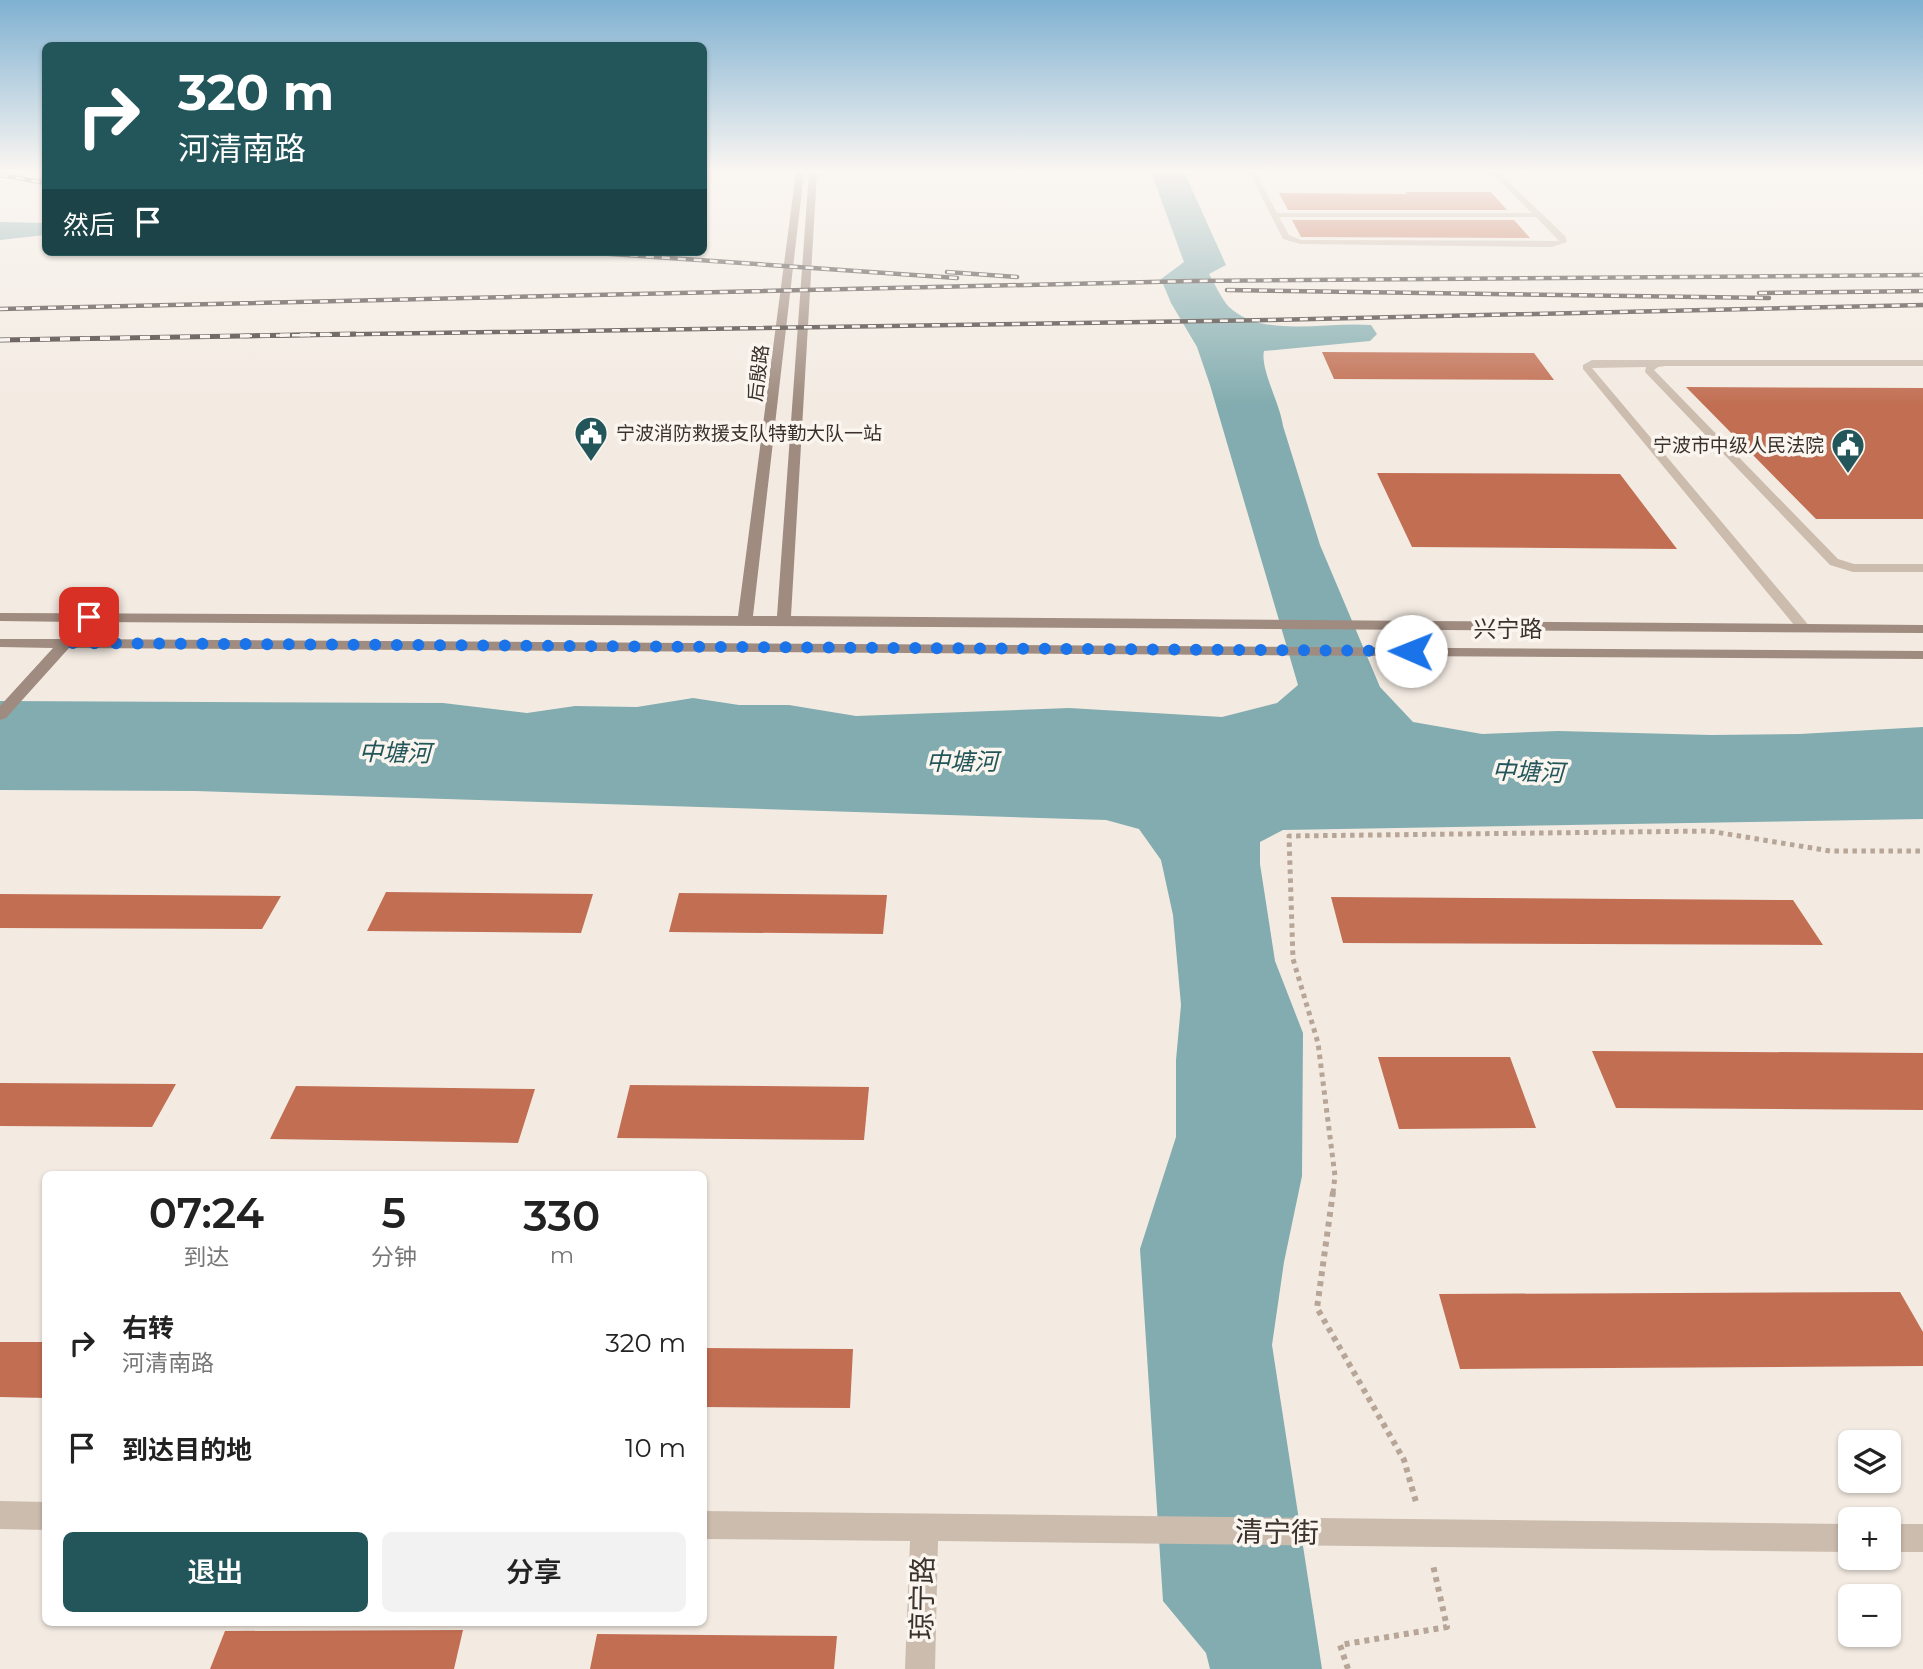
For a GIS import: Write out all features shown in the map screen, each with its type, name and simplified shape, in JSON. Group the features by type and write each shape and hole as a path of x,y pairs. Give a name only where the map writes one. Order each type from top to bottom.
{"main road":[{"name":"后殷路","path":"746,620 791,250"},
{"name":"后殷路","path":"784,620 808,250"},
{"path":"0,617 1923,628"},
{"path":"1,645 28,617"},
{"path":"4,710 89,617"},
{"name":"兴宁路","path":"1,645 65,643 1261,649 1923,655"}],"street":[{"path":"0,1516 42,1516"},
{"name":"清宁街","path":"707,1524 1838,1538"},
{"name":"琼宁路","path":"920,1669 924,1527"},
{"path":"1901,1538 1923,1538"}],"lane":[{"path":"1804,628 1586,367 1592,363 1923,363"},
{"path":"1655,363 1648,370 1652,376 1834,562 1853,568 1923,568"}],"path":[{"path":"1348,1669 1339,1644 1447,1627 1426,1534 1404,1460 1317,1308 1335,1176 1318,1043 1293,959 1289,836 1709,831 1830,851 1923,851"}],"water":[{"name":"中塘河","path":"1180,250 1219,250 1226,265 1209,274 1229,307 1243,317 1259,323 1277,326 1371,325 1377,334 1370,341 1264,351 1264,358 1267,377 1320,545 1380,687 1413,722 1482,734 1558,731 1711,735 1800,734 1923,727 1923,819 1283,830 1260,842 1260,864 1275,961 1303,1033 1302,1176 1284,1262 1272,1345 1322,1669 1210,1669 1206,1653 1163,1601 1140,1249 1176,1137 1176,1060 1181,1005 1173,915 1161,860 1139,829 1106,820 195,791 0,790 0,701 443,703 527,713 575,706 637,707 693,698 739,705 789,705 856,716 1069,708 1222,717 1277,703 1298,685 1210,385 1197,347 1171,303 1161,279 1184,262"}],"building":[{"path":"1322,352 1534,353 1554,380 1334,379"},
{"name":"宁波市中级人民法院","path":"1686,387 1923,388 1923,519 1816,519"},
{"path":"1377,473 1620,474 1677,549 1412,547"},
{"path":"386,892 593,894 581,933 367,931"},
{"path":"679,893 887,895 883,934 669,932"},
{"path":"0,894 281,896 262,929 0,928"},
{"path":"1331,897 1793,900 1823,945 1343,943"},
{"path":"1592,1051 1923,1053 1923,1110 1616,1108"},
{"path":"1378,1057 1510,1057 1536,1128 1399,1129"},
{"path":"0,1083 176,1084 152,1127 0,1126"},
{"path":"630,1085 869,1087 864,1140 617,1138"},
{"path":"296,1086 535,1089 518,1143 270,1139"},
{"path":"1900,1292 1923,1332 1923,1366 1460,1369 1439,1294"},
{"path":"0,1342 42,1342 42,1398 0,1397"},
{"path":"707,1348 853,1349 850,1408 707,1407"},
{"path":"463,1630 454,1669 210,1669 225,1631"},
{"path":"597,1634 837,1636 834,1669 590,1669"}],"railway":[{"path":"640,256 957,278"},
{"path":"947,272 1017,277"},
{"path":"0,309 1192,281 1923,275"},
{"path":"1227,290 1769,298"},
{"path":"1759,293 1923,291"},
{"path":"244,336 1269,320 1923,305"},
{"path":"0,340 355,334"}],"place":[{"name":"宁波消防救援支队特勤大队一站","path":"591,463"},
{"name":"宁波市中级人民法院","path":"1848,475"}],"route":[{"path":"89,617 65,643 1411,651"}]}
